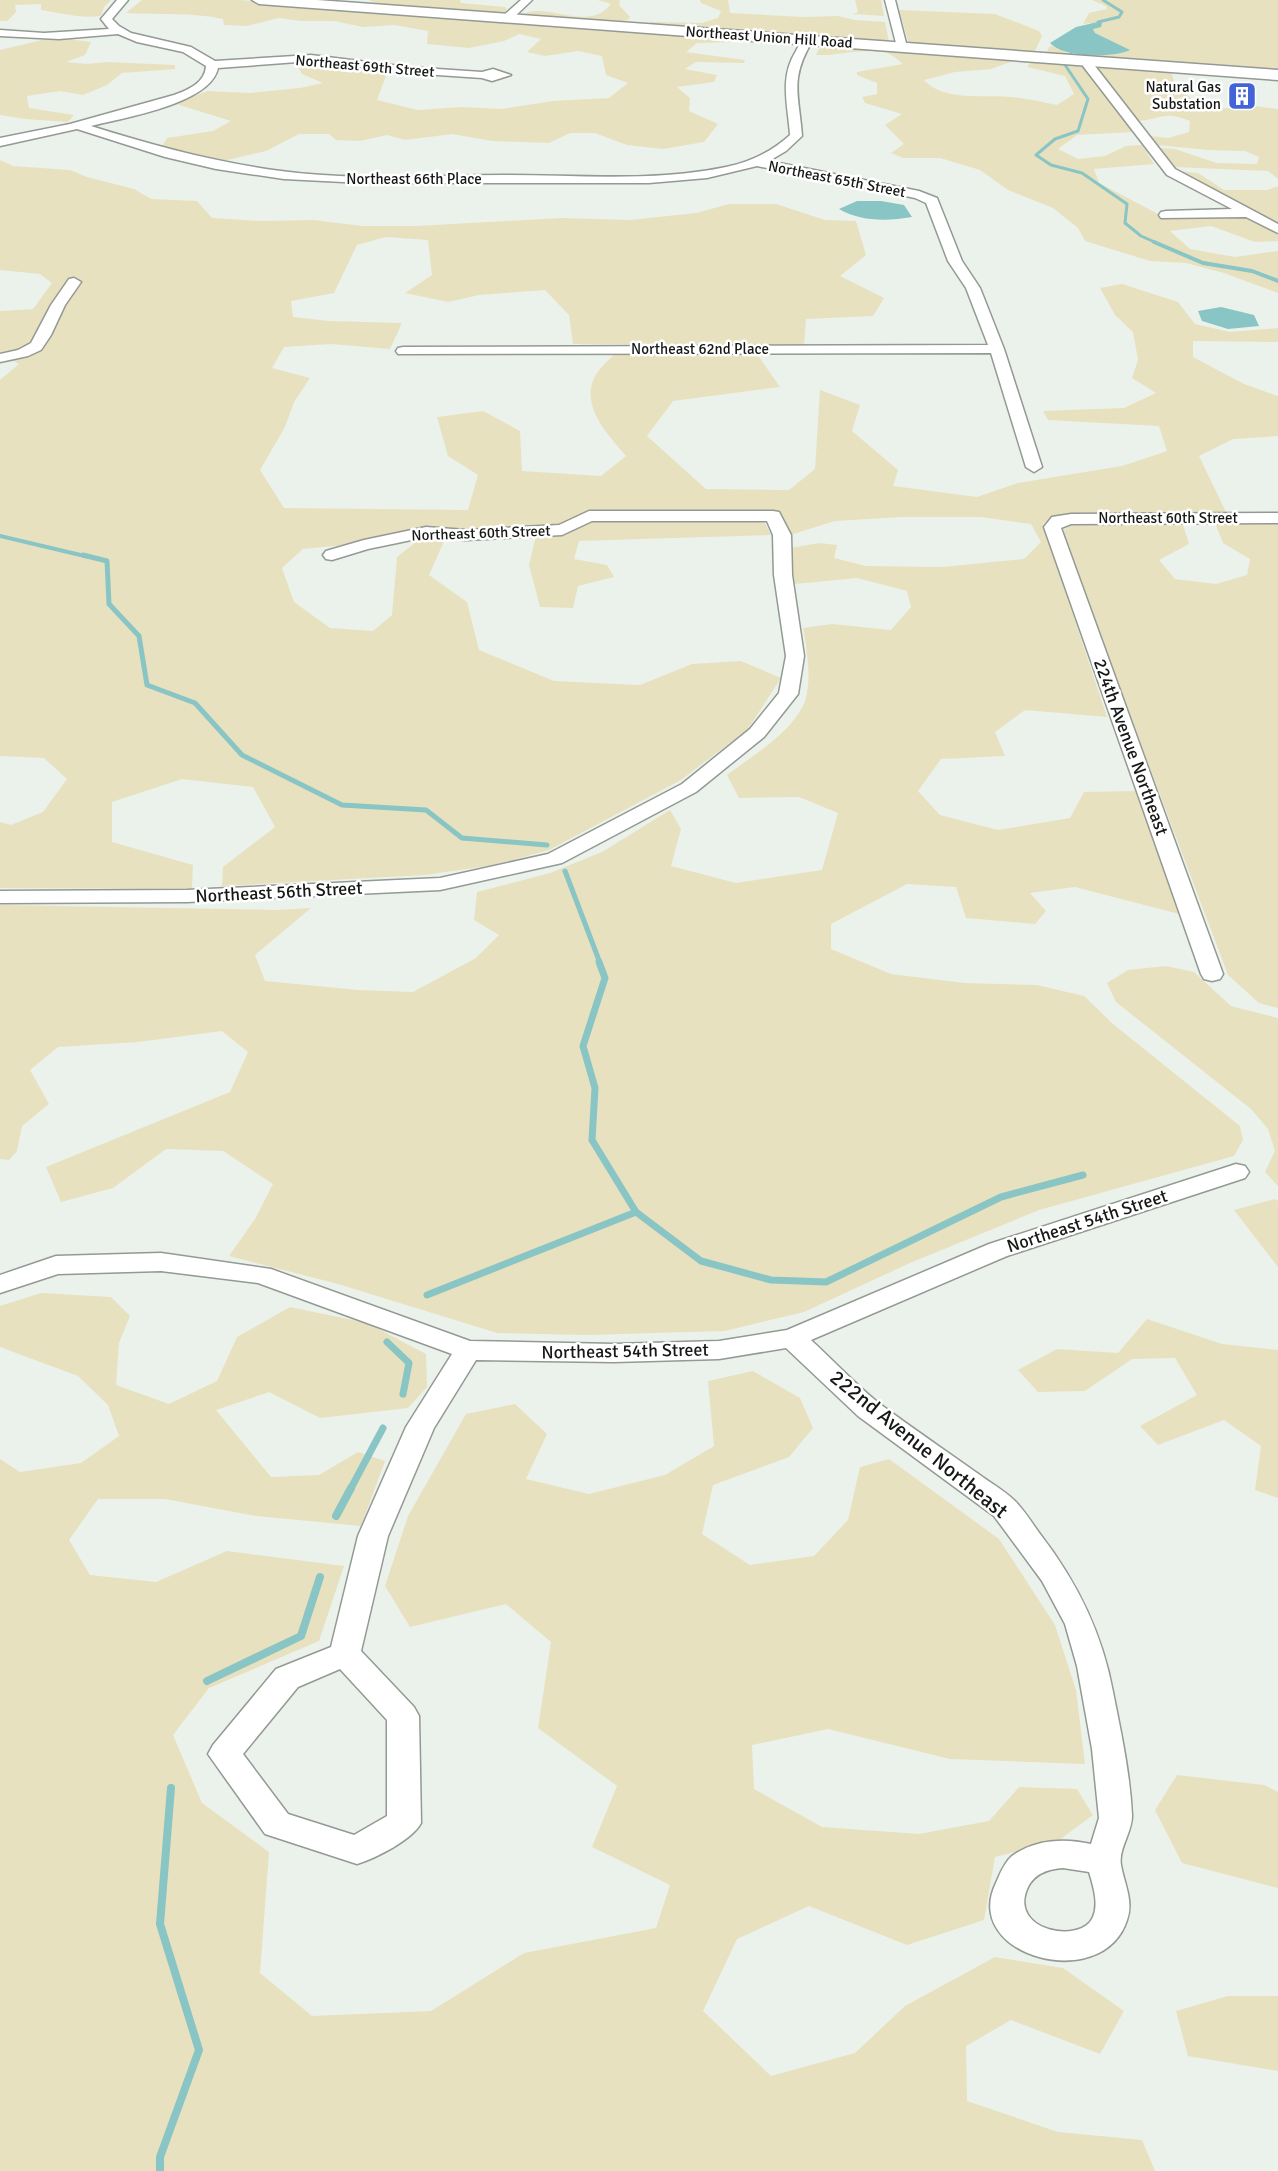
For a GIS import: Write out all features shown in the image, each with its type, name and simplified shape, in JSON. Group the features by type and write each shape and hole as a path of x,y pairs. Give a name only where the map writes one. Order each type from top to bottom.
{"street":[{"path":"118,31 106,19 123,0"},
{"name":"Northeast Union Hill Road","path":"259,0 351,3 507,18 1278,75"},
{"path":"507,18 527,0"},
{"path":"890,0 902,47"},
{"path":"0,31 46,38 118,31 190,49 206,58 213,70 200,87 187,94 79,126 0,142"},
{"path":"754,162 781,150 796,136 789,78 792,65 808,40"},
{"name":"Northeast 69th Street","path":"212,65 311,58 408,70 483,75"},
{"path":"1090,62 1089,66 1171,172 1278,229"},
{"name":"Northeast 66th Place","path":"79,126 169,154 216,165 318,178 649,179 707,173 754,162"},
{"name":"Northeast 65th Street","path":"754,162 919,195 932,201 937,209 955,261 974,288 997,349"},
{"path":"1166,215 1246,213"},
{"path":"0,358 24,354 42,341 55,311 74,282"},
{"path":"997,349 1034,467"},
{"name":"Northeast 62nd Place","path":"403,351 997,349"},
{"name":"Northeast 60th Street","path":"332,555 364,545 426,532 466,535 562,530 589,516 773,516"},
{"name":"Northeast 56th Street","path":"0,897 188,896 440,884 555,859 689,788 757,733 788,694 795,656 783,575 782,534 773,516"},
{"name":"Northeast 60th Street","path":"1058,521 1071,519 1278,518"},
{"name":"224th Avenue Northeast","path":"1058,521 1052,527 1212,974"},
{"name":"Northeast 54th Street","path":"0,1284 56,1265 160,1262 262,1275 468,1350 614,1353 719,1350 792,1338 998,1250 1236,1172"},
{"name":"222nd Avenue Northeast","path":"792,1338 868,1409 1004,1508 1054,1574 1080,1624 1093,1665 1108,1749 1116,1818 1103,1862"},
{"path":"345,1654 373,1536 420,1427 468,1350"},
{"path":"345,1654 403,1716 404,1823 357,1850 277,1824 224,1754 287,1678 345,1654"}],"shaded area":[{"path":"0,0 111,0 104,7 101,16 78,16 41,10 41,4 15,5 16,12 7,21 0,21"},
{"path":"142,0 239,0 787,41 791,46 738,42 697,43 686,52 745,60 744,63 696,62 685,69 717,75 714,82 677,87 690,98 689,111 718,124 704,142 663,149 627,145 595,133 570,133 549,143 492,141 452,134 405,140 387,135 360,141 336,140 329,134 299,134 266,151 223,161 162,146 167,138 213,131 231,121 173,103 208,91 250,93 300,88 323,83 302,74 297,65 338,66 387,73 377,100 417,110 462,107 502,109 553,101 609,98 628,83 606,75 602,56 578,51 545,56 527,52 541,39 519,34 504,41 469,48 427,44 428,31 394,25 363,27 334,21 279,18 247,26 224,25 223,19 211,17 126,13"},
{"path":"369,0 460,0 461,3 505,7 507,10 503,14 380,5"},
{"path":"598,0 620,0 619,5 630,17 628,20 618,22 521,15 531,11 543,11 579,17 590,16 601,12 611,4"},
{"path":"700,0 728,0 730,13 803,17 838,16 855,20 885,22 889,42 645,24 652,22 702,23 718,18 721,11 701,3"},
{"path":"855,0 881,0 884,16 853,14 858,12"},
{"path":"1092,0 1278,0 1278,75 1046,55 1049,47 1052,46 1071,54 1129,50 1095,33 1090,23 1083,24 1089,13 1107,9 1106,6"},
{"path":"899,10 995,14 1039,31 1042,36 1034,53 912,43 908,41"},
{"path":"68,39 91,42 85,55 66,62 175,65 175,69 122,73 107,85 83,95 60,91 27,96 29,108 74,115 68,122 0,115 0,50 42,40"},
{"path":"835,44 1019,59 991,69 955,72 924,80 942,92 964,96 999,96 1057,105 1074,94 1065,76 1027,67 1032,60 1084,64 1134,132 1077,135 1058,149 1078,159 1105,156 1126,146 1142,145 1154,164 1094,169 1099,183 1164,217 1243,215 1278,234 1278,241 1255,242 1211,226 1170,231 1190,249 1235,257 1278,251 1278,293 1224,273 1186,263 1150,261 1085,241 1078,228 1053,208 1008,190 980,170 940,158 903,158 891,153 904,144 885,125 902,114 865,103 862,97 877,94 877,83 857,75 857,72 903,64 889,54 878,51 816,55 819,49"},
{"path":"1098,65 1171,71 1175,85 1205,110 1254,106 1278,109 1278,179 1268,171 1174,167 1160,148 1175,149 1217,163 1257,164 1259,157 1245,151 1157,145 1150,136 1168,138 1189,132 1190,121 1168,116 1138,121"},
{"path":"0,160 13,166 70,170 87,177 134,189 151,199 197,201 212,218 262,221 314,220 362,226 416,226 561,218 630,220 696,213 729,204 776,204 825,220 856,221 866,255 840,276 884,298 873,316 806,319 804,345 573,344 569,315 545,290 479,295 448,302 405,293 432,275 428,240 386,237 357,245 334,293 291,301 293,317 329,321 402,323 390,349 331,344 284,347 272,368 310,378 294,402 285,427 260,470 284,508 468,510 478,475 448,456 437,417 483,411 520,431 522,471 601,476 626,456 598,420 591,399 594,378 616,353 757,354 780,387 673,401 647,436 706,489 789,490 815,469 820,390 860,405 852,431 898,470 893,486 977,497 1018,483 1122,466 1167,451 1159,426 1048,420 1043,411 1124,408 1156,393 1132,378 1138,360 1133,332 1115,315 1100,288 1122,284 1178,302 1195,324 1230,332 1278,328 1278,342 1193,341 1193,357 1244,384 1278,396 1278,436 1233,439 1199,456 1227,514 1055,515 1043,524 1107,717 1025,710 995,732 1005,756 941,759 918,791 940,815 998,830 1070,818 1084,792 1135,791 1183,915 1075,887 1030,893 1046,911 1035,924 966,918 956,887 907,884 831,924 831,949 891,974 964,983 1037,985 1084,996 1113,1024 1240,1126 1243,1140 1234,1156 1039,1210 910,1263 804,1312 725,1331 587,1335 497,1333 338,1284 229,1256 255,1219 273,1184 223,1151 166,1149 113,1188 61,1202 46,1167 230,1092 248,1052 222,1031 138,1042 58,1047 30,1070 49,1104 22,1126 17,1151 9,1160 0,1159 0,905 278,910 311,908 255,955 265,981 358,990 413,992 476,958 499,935 474,920 477,892 550,873 602,852 670,810 681,829 671,866 736,883 822,870 838,813 799,797 739,798 727,775 779,736 803,706 808,678 803,628 832,624 891,630 911,607 907,591 857,578 794,584 791,548 819,543 837,545 834,558 866,566 943,567 1024,559 1041,542 1031,524 981,517 901,517 835,521 790,535 779,512 590,511 559,527 462,531 420,528 355,544 303,549 282,568 294,602 330,628 373,631 392,615 397,557 421,538 445,539 429,575 467,602 479,650 554,681 640,685 692,664 741,661 781,678 748,729 681,780 549,850 494,865 425,875 222,886 223,867 275,827 253,787 182,779 112,802 112,842 193,865 192,889 0,888 0,822 11,825 43,812 67,779 44,758 0,756 0,380 19,364 0,354 0,311 33,309 52,283 40,274 0,270"},
{"path":"1178,171 1198,173 1224,190 1267,190 1278,186 1278,224"},
{"path":"745,519 765,523 771,535 579,541 574,559 607,565 614,577 578,586 573,608 540,607 529,565 536,536 568,533 592,522 604,520"},
{"path":"1182,522 1189,544 1159,560 1175,579 1216,584 1247,575 1250,559 1223,543 1215,523 1278,522 1278,1008 1259,1003 1228,975 1061,532 1074,523"},
{"path":"1166,966 1194,972 1231,1006 1278,1018 1278,1186 1265,1172 1275,1151 1268,1129 1251,1109 1116,1002 1107,983 1128,970"},
{"path":"1275,1199 1278,1201 1278,1267 1234,1210"},
{"path":"41,1293 111,1297 130,1316 119,1343 116,1385 169,1404 217,1381 237,1337 290,1307 367,1323 426,1354 427,1387 408,1408 320,1418 269,1392 216,1410 271,1477 319,1475 358,1452 385,1461 361,1526 256,1516 165,1499 98,1499 69,1540 90,1575 156,1582 227,1551 344,1566 319,1641 209,1688 173,1735 202,1803 269,1852 260,1973 312,2016 431,2011 524,1953 656,1928 670,1885 592,1847 617,1786 538,1728 551,1642 506,1604 410,1627 385,1586 408,1516 466,1414 515,1404 547,1434 526,1479 589,1494 665,1475 714,1446 708,1381 753,1371 800,1398 813,1428 789,1457 713,1485 702,1534 750,1565 814,1556 848,1520 860,1467 889,1459 999,1539 1055,1625 1076,1690 1085,1764 950,1759 828,1729 752,1745 754,1789 822,1827 919,1834 989,1821 1019,1787 1077,1789 1093,1815 1058,1841 995,1857 984,1920 907,1945 809,1906 737,1939 703,2011 771,2076 855,2053 905,2006 995,1957 1063,1968 1124,2011 1100,2054 1011,2020 966,2046 967,2101 1058,2132 1142,2140 1155,2171 0,2171 0,1459 20,1472 81,1463 119,1436 108,1405 78,1376 0,1347 0,1306"},
{"path":"1147,1319 1222,1344 1278,1350 1278,1498 1255,1490 1261,1446 1224,1420 1158,1445 1140,1426 1197,1395 1175,1358 1132,1359 1085,1391 1038,1392 1018,1370 1057,1349 1118,1353"},
{"path":"1177,1775 1264,1785 1278,1792 1278,1888 1182,1863 1155,1810"},
{"path":"1228,1996 1278,1996 1278,2071 1188,2056 1176,2011"}],"water":[{"path":"1102,23 1101,27 1093,29 1095,33 1130,50 1122,53 1088,55 1066,52 1050,43 1076,27"},
{"path":"857,201 881,201 904,205 912,217 865,218 839,209"},
{"path":"1221,307 1254,315 1259,326 1228,329 1202,321 1198,311"}],"waterway":[{"path":"1098,22 1119,17 1122,12 1103,0"},
{"path":"1071,54 1065,65 1088,99 1078,131 1055,139 1036,155 1051,165 1082,173 1127,204 1125,223 1141,236 1157,243"},
{"path":"1154,242 1203,263 1252,271 1278,281"},
{"path":"0,536 89,557"},
{"path":"83,555 107,561 109,604 139,636 147,685 195,703 242,755 342,805 426,810 462,838 547,845"},
{"path":"565,871 600,963"},
{"path":"599,962 605,978 583,1046 595,1088 592,1140 636,1212"},
{"path":"636,1212 701,1261 771,1280 826,1282 1001,1197 1083,1175"},
{"path":"427,1295 636,1212"},
{"path":"387,1342 409,1363 403,1394"},
{"path":"350,1490 383,1428"},
{"path":"336,1516 351,1488"},
{"path":"207,1681 301,1636 320,1577"},
{"path":"160,2171 160,2157 199,2050 160,1924 171,1788"}],"place":[{"name":"Natural Gas Substation","path":"1242,96"}]}
